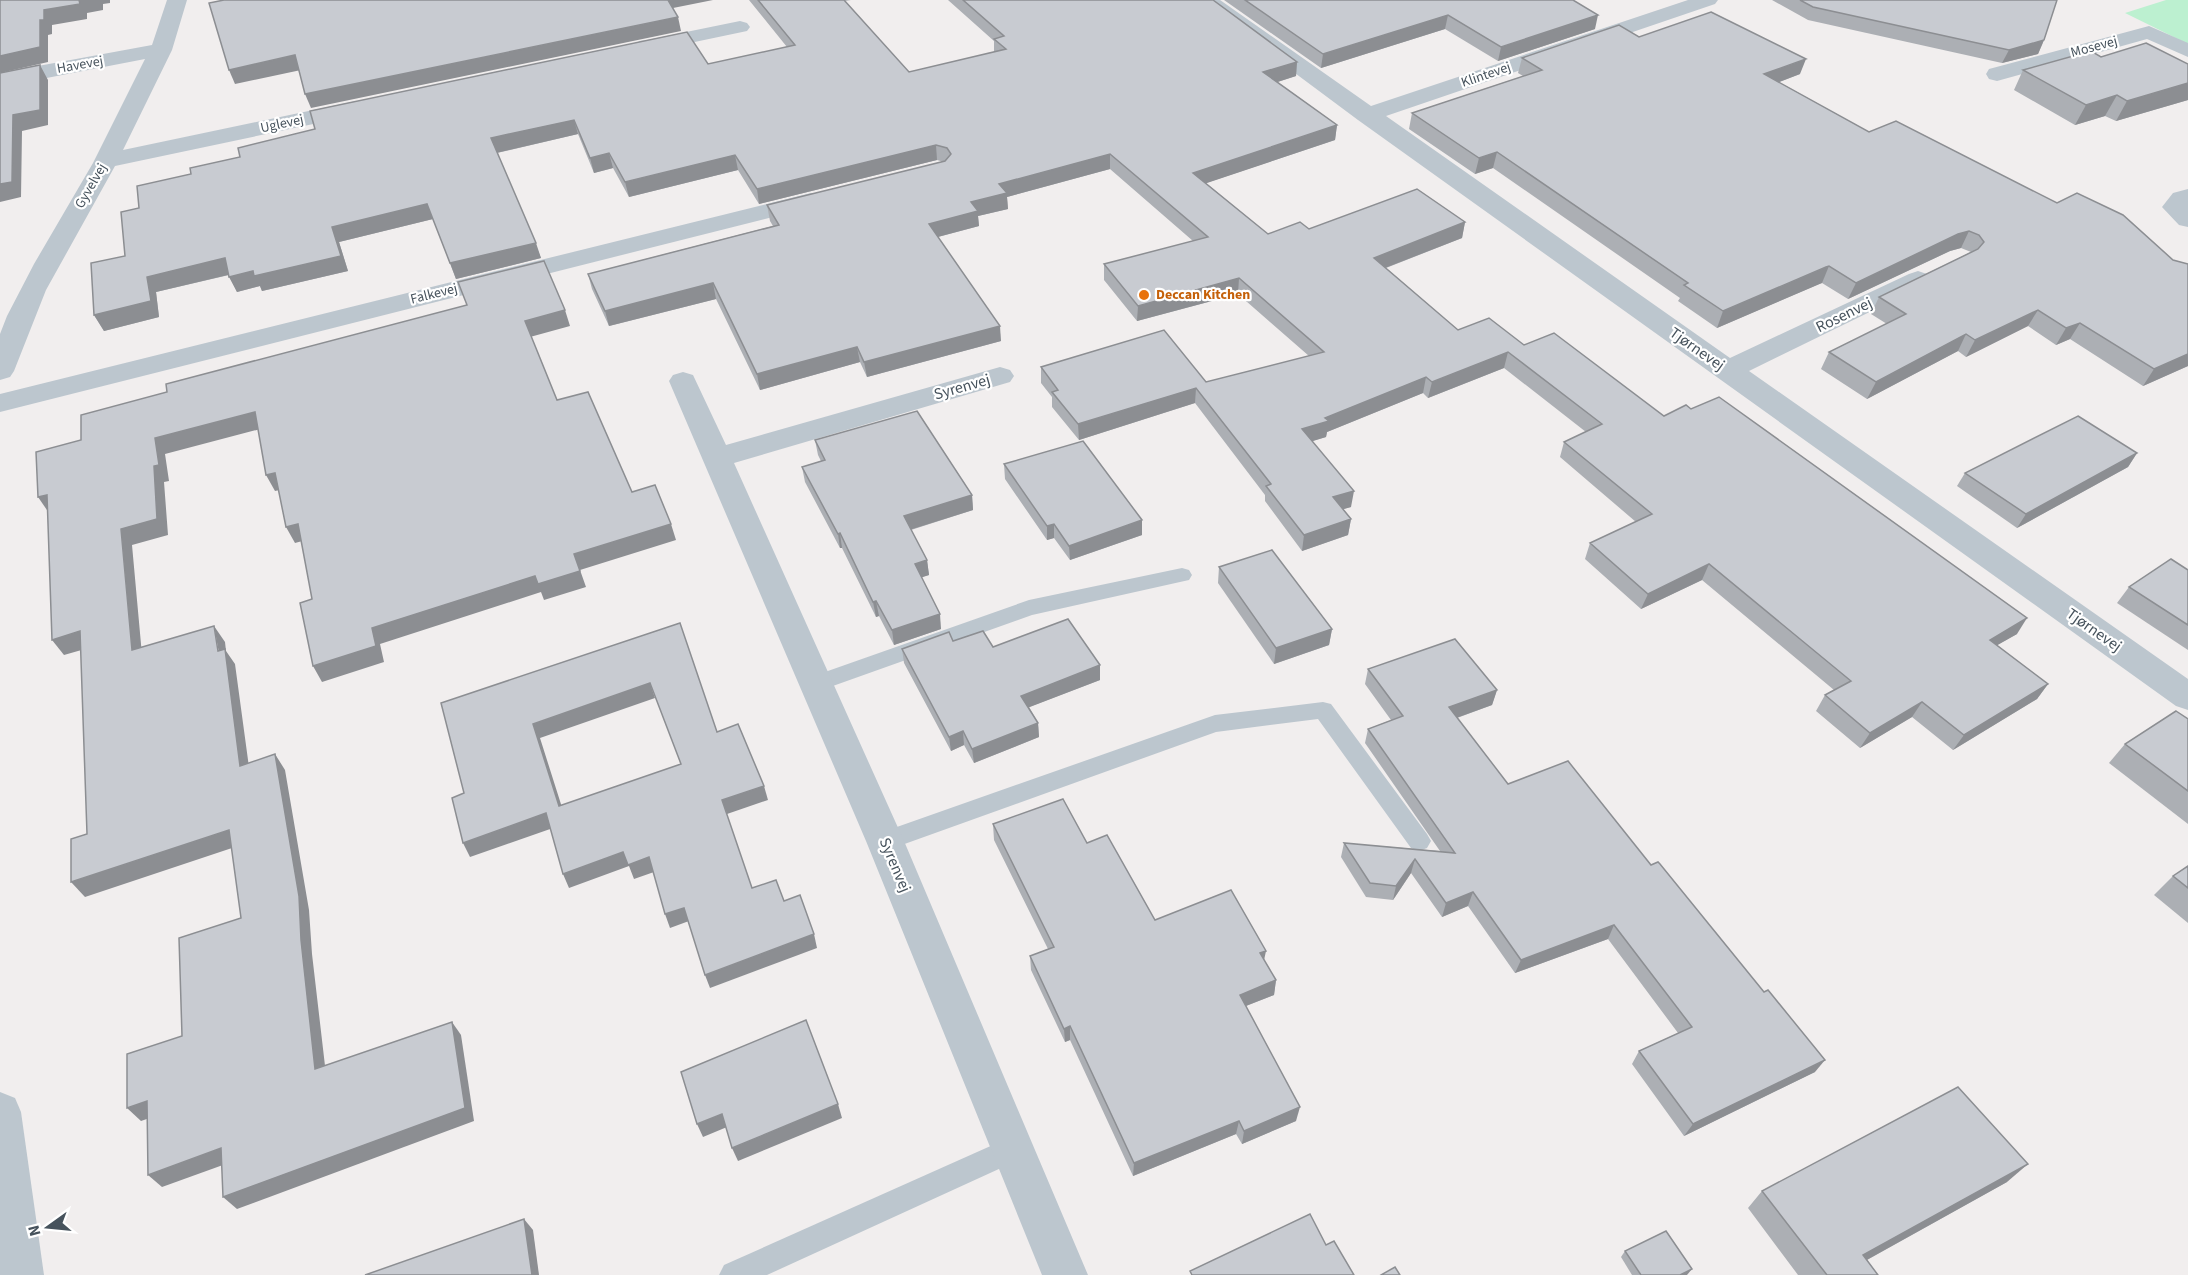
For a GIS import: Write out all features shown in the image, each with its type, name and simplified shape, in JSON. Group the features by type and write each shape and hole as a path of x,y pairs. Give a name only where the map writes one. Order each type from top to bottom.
{"street":[{"name":"Gyvelvej","path":"0,371 9,343 37,278 105,161 160,50 173,19 177,0"},
{"name":"Tjørnevej","path":"1206,0 2188,697"},
{"name":"Klintevej","path":"1366,115 1708,0"},
{"path":"624,51 740,27"},
{"name":"Mosevej","path":"1997,74 2149,32 2188,51"},
{"name":"Havevej","path":"0,80 160,50"},
{"name":"Uglevej","path":"105,161 381,103"},
{"name":"Falkevej","path":"0,403 835,194"},
{"path":"2188,196 2182,198 2174,207 2188,220"},
{"name":"Rosenvej","path":"1728,370 1943,267"},
{"name":"Syrenvej","path":"716,458 1000,376"},
{"name":"Syrenvej","path":"683,381 885,841 1065,1275"},
{"path":"0,1112 21,1275"}],"lane":[{"path":"816,684 1029,608 1182,575"},
{"path":"885,841 1215,724 1323,710 1419,841"},
{"path":"734,1275 1013,1149"}],"green space":[{"path":"2166,0 2188,0 2188,44 2125,13"}],"building":[{"path":"0,0 79,0 80,4 44,10 44,20 40,20 40,47 0,56"},
{"path":"224,0 668,0 678,17 305,94 295,55 229,70 209,3"},
{"path":"758,0 844,0 909,72 1006,49 994,39 1004,36 963,0 1213,0 1297,62 1263,72 1337,125 1193,173 1268,234 1300,222 1309,229 1417,189 1465,222 1374,258 1458,330 1489,318 1524,345 1554,333 1664,416 1686,405 1691,409 1719,397 2027,618 1990,640 2048,684 1964,735 1922,702 1870,733 1825,695 1851,681 1709,564 1648,594 1590,543 1652,514 1564,442 1602,424 1508,352 1432,382 1426,377 1325,418 1329,421 1302,429 1354,491 1333,497 1351,519 1304,535 1266,486 1271,484 1196,388 1078,424 1052,392 1058,390 1041,367 1164,330 1206,382 1324,352 1239,278 1138,306 1104,264 1208,237 1110,154 999,184 1007,193 971,202 978,211 929,224 1000,326 864,362 857,347 757,374 713,283 605,311 588,274 779,225 767,205 945,161 951,154 947,148 936,145 757,189 735,155 625,182 609,153 590,158 574,120 491,138 536,243 450,263 427,204 332,227 341,256 254,276 253,271 229,277 225,258 147,277 151,301 94,315 91,263 125,256 121,212 139,208 137,186 191,174 190,168 240,157 238,148 315,129 310,111 687,32 708,64 795,45"},
{"path":"1245,0 1573,0 1598,15 1501,47 1448,15 1323,54"},
{"path":"1800,0 2057,0 2044,40 2009,50 1813,7"},
{"path":"1711,12 1806,59 1764,74 1869,132 1896,121 2057,203 2077,193 2123,215 2173,260 2188,264 2188,354 2154,369 2080,323 2066,328 2038,310 1975,340 1966,334 1876,382 1829,352 1906,314 1879,297 1978,249 1984,242 1979,235 1969,231 1958,234 1856,283 1829,266 1723,311 1684,285 1688,283 1497,152 1479,158 1412,113 1542,70 1522,58 1619,25 1639,37"},
{"path":"2146,43 2188,64 2188,83 2127,101 2117,95 2086,105 2023,70 2091,51 2101,57"},
{"path":"40,65 40,110 13,115 12,182 0,184 0,73"},
{"path":"544,261 565,310 525,321 557,400 588,392 632,492 655,485 671,524 574,554 580,571 538,584 535,576 372,628 376,646 313,666 300,603 312,599 298,524 286,527 275,473 266,475 255,412 155,438 159,465 154,466 157,519 121,529 132,650 214,626 218,651 225,649 240,766 275,754 299,896 301,940 315,1069 452,1022 465,1108 223,1197 221,1148 148,1175 147,1101 127,1108 127,1054 182,1036 179,938 241,918 229,830 71,882 71,839 87,834 80,631 52,640 47,495 38,497 36,452 81,440 81,415 167,392 166,384 467,305 458,282"},
{"path":"917,411 972,495 904,516 927,560 915,564 940,614 892,630 876,601 873,602 840,533 838,534 802,467 825,460 815,440"},
{"path":"2078,416 2137,453 2026,514 1965,473"},
{"path":"1083,441 1142,520 1069,546 1054,524 1047,526 1004,464"},
{"path":"1272,550 1332,629 1276,648 1219,567"},
{"path":"2171,559 2188,570 2188,625 2129,587"},
{"path":"1068,619 1100,665 1021,696 1038,723 972,749 963,731 949,737 902,649 949,632 953,641 983,631 993,647"},
{"path":"680,623 717,732 738,724 764,786 722,800 752,888 776,880 784,901 800,895 814,934 705,975 684,908 665,914 649,857 628,865 623,852 563,874 546,813 463,843 452,798 464,793 441,703","holes":["650,683 681,764 559,806 533,724"]},
{"path":"1455,639 1497,690 1449,707 1508,784 1568,761 1651,865 1658,862 1660,864 1764,992 1768,990 1825,1060 1693,1124 1639,1051 1692,1027 1614,925 1521,960 1473,892 1446,903 1415,859 1396,886 1370,883 1344,843 1455,853 1368,729 1403,716 1368,669"},
{"path":"2176,711 2188,719 2188,791 2125,744"},
{"path":"1063,799 1087,843 1107,835 1155,920 1231,890 1266,951 1260,953 1276,980 1240,995 1300,1107 1244,1131 1239,1121 1134,1163 1070,1026 1064,1029 1030,956 1054,947 993,824"},
{"path":"2188,866 2188,888 2173,876"},
{"path":"806,1020 838,1104 732,1148 722,1114 697,1124 681,1072"},
{"path":"1958,1087 2028,1164 1863,1255 1878,1275 1827,1275 1762,1191"},
{"path":"1310,1214 1326,1245 1334,1241 1354,1275 1192,1275 1190,1271"},
{"path":"524,1219 532,1275 365,1275"},
{"path":"1666,1231 1692,1269 1680,1275 1641,1275 1625,1251"},
{"path":"1395,1267 1400,1275 1381,1275"}],"place":[{"name":"Deccan Kitchen","path":"1144,295"}]}
